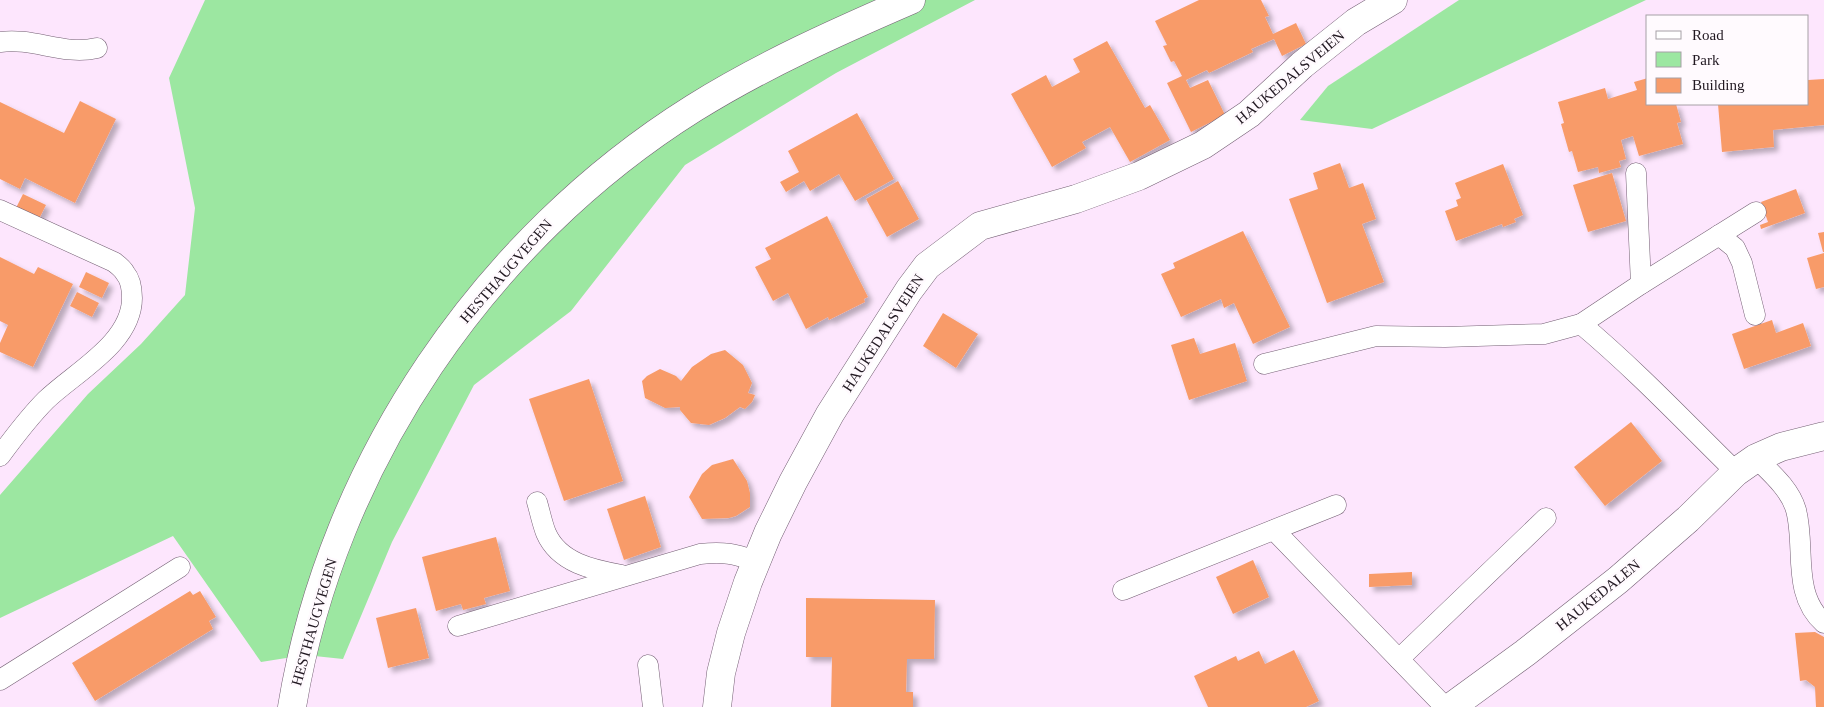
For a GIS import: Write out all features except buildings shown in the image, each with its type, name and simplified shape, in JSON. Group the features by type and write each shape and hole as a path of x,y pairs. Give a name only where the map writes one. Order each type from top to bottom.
{"street":[{"name":"HESTHAUGVEGEN","path":"292,707 308,631 326,571 346,517 372,462 434,357 471,309 512,261 556,215 599,177 694,108 761,69 849,27 912,0"},
{"name":"HAUKEDALSVEIEN","path":"717,707 721,673 731,634 748,582 793,482 830,414 909,290 928,266 980,226 1076,199 1139,176 1203,145 1249,114 1302,65 1356,22 1393,0"},
{"name":"HAUKEDALEN","path":"1451,707 1525,653 1618,580 1746,465 1781,447 1824,436"}],"lane":[{"path":"0,42 16,40 84,52 97,48"},
{"path":"1636,173 1641,284"},
{"path":"0,210 114,262 125,272 132,287 132,307 124,328 104,352 46,400 0,456"},
{"path":"1264,364 1376,336 1445,337 1544,334 1581,324 1756,212"},
{"path":"1719,234 1735,248 1742,263 1756,315"},
{"path":"1581,324 1651,387 1746,465 1784,487 1796,508 1799,527 1801,574 1805,594 1813,609 1824,622"},
{"path":"537,502 546,533 561,553 576,562 597,570 626,576"},
{"path":"1123,590 1336,505"},
{"path":"1399,659 1546,518"},
{"path":"1274,530 1445,707"},
{"path":"458,626 700,554 720,552 756,561"},
{"path":"0,680 180,567"},
{"path":"648,665 653,707"}],"green space":[{"path":"205,0 975,0 836,73 685,165 571,311 474,385 392,542 343,659 305,655 261,662 173,536 0,618 0,495 88,394 141,344 185,295 195,208 169,78"},
{"path":"1459,0 1646,0 1372,129 1300,120 1328,86"}]}
